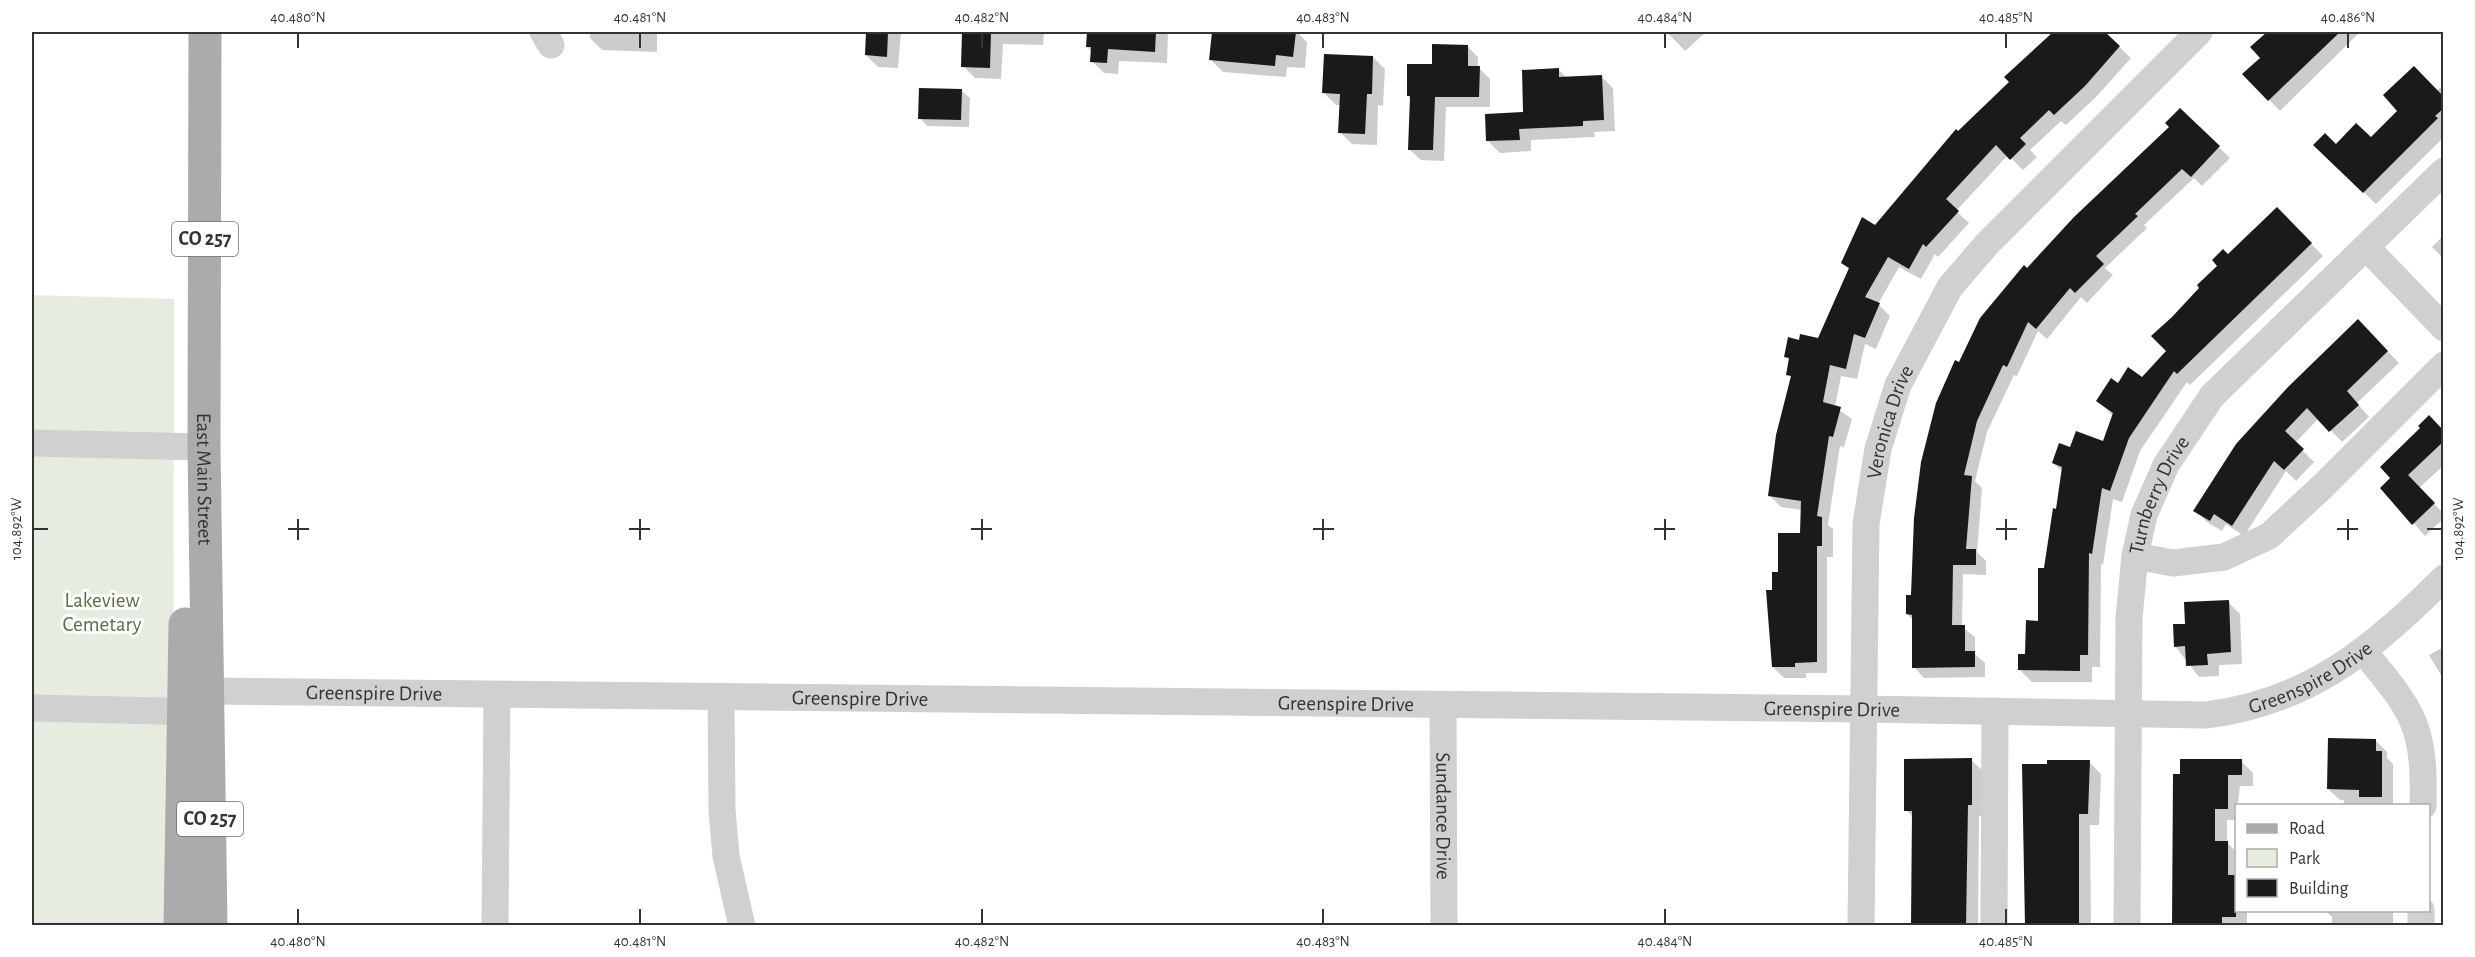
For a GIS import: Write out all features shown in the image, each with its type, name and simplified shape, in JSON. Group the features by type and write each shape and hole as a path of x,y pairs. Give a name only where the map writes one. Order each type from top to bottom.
{"main road":[{"name":"East Main Street","path":"200,705 185,589 204,447 205,32"},
{"name":"CO 257","path":"200,705 211,875 211,926"},
{"path":"180,926 200,705"},
{"path":"211,875 221,926"}],"street":[{"name":"Veronica Drive","path":"1861,926 1866,524 1878,449 1898,385 1950,286 1980,252 2199,32"},
{"name":"Turnberry Drive","path":"2127,926 2129,618 2135,556 2144,514 2166,465 2212,396 2444,171"},
{"path":"2367,248 2444,328"},
{"path":"2135,556 2173,563 2224,557 2269,536 2323,486 2444,365"},
{"path":"32,443 204,447"},
{"name":"Greenspire Drive","path":"32,708 497,695 2128,712 2206,715 2239,711 2289,694 2364,652 2444,578"},
{"path":"2364,652 2409,708 2418,732 2424,763 2423,804"},
{"path":"495,926 497,695"},
{"path":"721,698 722,810 726,856 741,926"},
{"name":"Sundance Drive","path":"1443,706 1444,926"},
{"path":"1994,926 1995,711"}],"green space":[{"name":"Lakeview Cemetary","path":"32,295 174,299 173,925 32,926"}],"building":[{"path":"866,32 888,32 887,57 865,55"},
{"path":"962,32 991,32 990,68 961,67"},
{"path":"1087,32 1156,32 1155,52 1108,49 1107,63 1090,62 1091,47 1086,47"},
{"path":"1212,32 1296,32 1293,57 1276,55 1275,66 1209,60"},
{"path":"2053,32 2105,32 2120,46 2085,86 2054,115 2049,110 2020,138 2026,144 2010,160 1996,145 1946,199 1959,211 1926,247 1923,244 1909,269 1888,257 1865,297 1880,303 1865,338 1854,334 1846,369 1830,365 1823,402 1841,407 1833,437 1829,436 1817,516 1822,517 1822,546 1817,546 1817,662 1795,663 1795,667 1772,667 1766,590 1772,590 1772,572 1778,572 1778,533 1800,533 1801,501 1768,496 1776,435 1791,376 1786,375 1789,358 1784,357 1788,337 1799,340 1800,334 1818,338 1849,268 1841,263 1862,217 1875,225 1956,129 1958,131 2009,82 2004,77"},
{"path":"2267,32 2340,32 2268,101 2242,74 2260,58 2250,47"},
{"path":"1432,44 1468,45 1468,66 1480,66 1479,97 1435,97 1433,150 1408,150 1410,96 1407,96 1407,64 1432,64"},
{"path":"1324,54 1373,56 1372,94 1367,94 1365,134 1338,133 1340,94 1322,93"},
{"path":"2414,66 2444,97 2444,108 2435,116 2438,118 2363,193 2313,145 2325,133 2336,144 2356,123 2371,137 2397,111 2383,95"},
{"path":"1559,68 1559,77 1602,75 1604,120 1583,121 1583,126 1519,129 1520,140 1486,141 1485,114 1523,112 1522,70"},
{"path":"919,88 962,89 961,120 918,119"},
{"path":"2180,108 2220,146 2191,177 2182,169 2135,214 2138,216 2096,256 2104,264 2075,293 2070,288 2036,329 2028,322 2007,367 2003,365 1977,421 1964,475 1972,476 1966,549 1976,549 1976,565 1953,565 1952,625 1965,625 1965,651 1975,651 1975,667 1912,668 1912,615 1906,614 1906,595 1911,595 1914,518 1921,462 1936,403 1955,360 1959,362 1980,318 2024,265 2027,268 2074,217 2169,127 2165,123"},
{"path":"2277,207 2312,243 2177,374 2174,371 2129,438 2110,491 2102,488 2092,554 2089,553 2088,655 2080,655 2080,671 2018,670 2018,654 2025,654 2026,620 2038,621 2038,568 2044,568 2053,508 2056,509 2062,467 2052,463 2059,443 2070,447 2076,431 2103,441 2113,413 2096,401 2111,378 2118,383 2128,367 2142,377 2166,351 2151,336 2172,317 2199,288 2197,285 2217,266 2212,260 2223,249 2228,254"},
{"path":"2358,319 2388,351 2347,391 2359,405 2329,432 2307,408 2285,431 2304,449 2284,470 2274,461 2232,526 2214,514 2210,521 2193,511 2236,444 2288,387"},
{"path":"2429,415 2444,431 2444,441 2408,475 2435,503 2412,525 2380,488 2390,478 2380,467 2420,428 2418,426"},
{"path":"2229,600 2231,652 2207,654 2208,665 2186,666 2185,646 2174,647 2173,624 2185,624 2184,602"},
{"path":"2328,738 2376,739 2376,751 2382,751 2382,797 2359,797 2359,790 2327,789"},
{"path":"1972,758 1972,805 1968,805 1966,926 1911,926 1912,811 1904,811 1904,759"},
{"path":"2180,759 2242,759 2242,775 2228,775 2228,809 2215,809 2215,841 2228,841 2228,875 2235,875 2236,917 2222,917 2222,926 2172,926 2173,774 2180,774"},
{"path":"2047,760 2090,760 2088,814 2079,814 2079,926 2025,926 2022,764 2047,764"}]}
